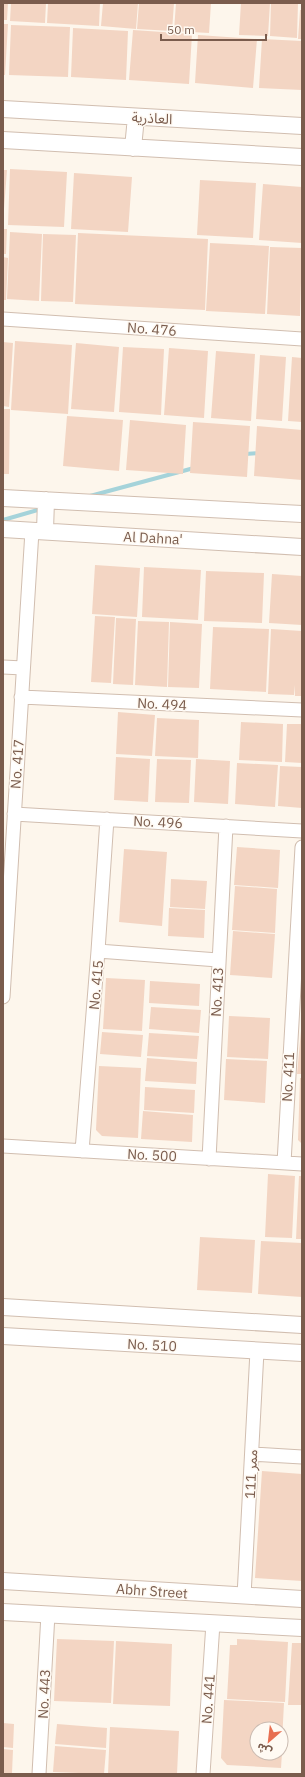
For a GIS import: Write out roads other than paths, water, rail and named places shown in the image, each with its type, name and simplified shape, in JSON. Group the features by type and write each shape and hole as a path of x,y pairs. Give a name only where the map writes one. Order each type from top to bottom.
{"street":[{"name":"العاذرية","path":"3,109 302,126"},
{"path":"133,148 136,117"},
{"path":"3,140 302,157"},
{"name":"No. 476","path":"3,319 302,339"},
{"path":"3,498 302,514"},
{"path":"38,531 46,500"},
{"name":"Al Dahna'","path":"3,529 302,547"},
{"name":"No. 417","path":"3,997 23,668 38,531"},
{"path":"3,667 23,668"},
{"name":"No. 494","path":"22,697 302,710"},
{"name":"No. 496","path":"14,814 302,831"},
{"name":"No. 415","path":"82,1151 98,951 106,819"},
{"name":"No. 413","path":"209,1159 226,826"},
{"name":"No. 411","path":"284,1163 297,1000 302,848"},
{"path":"98,951 218,960"},
{"name":"No. 500","path":"3,1146 302,1164"},
{"name":"No. 510","path":"3,1307 302,1324"},
{"name":"No. 510","path":"3,1336 302,1354"},
{"name":"ممر 111","path":"244,1596 257,1351"},
{"path":"252,1454 302,1457"},
{"name":"Abhr Street","path":"3,1581 302,1599"},
{"name":"Abhr Street","path":"3,1612 302,1628"},
{"name":"No. 443","path":"39,1774 48,1614"},
{"name":"No. 441","path":"203,1774 214,1623"}],"waterway":[{"path":"245,454 260,453"},
{"path":"90,496 194,468"},
{"path":"3,520 41,509"}]}
